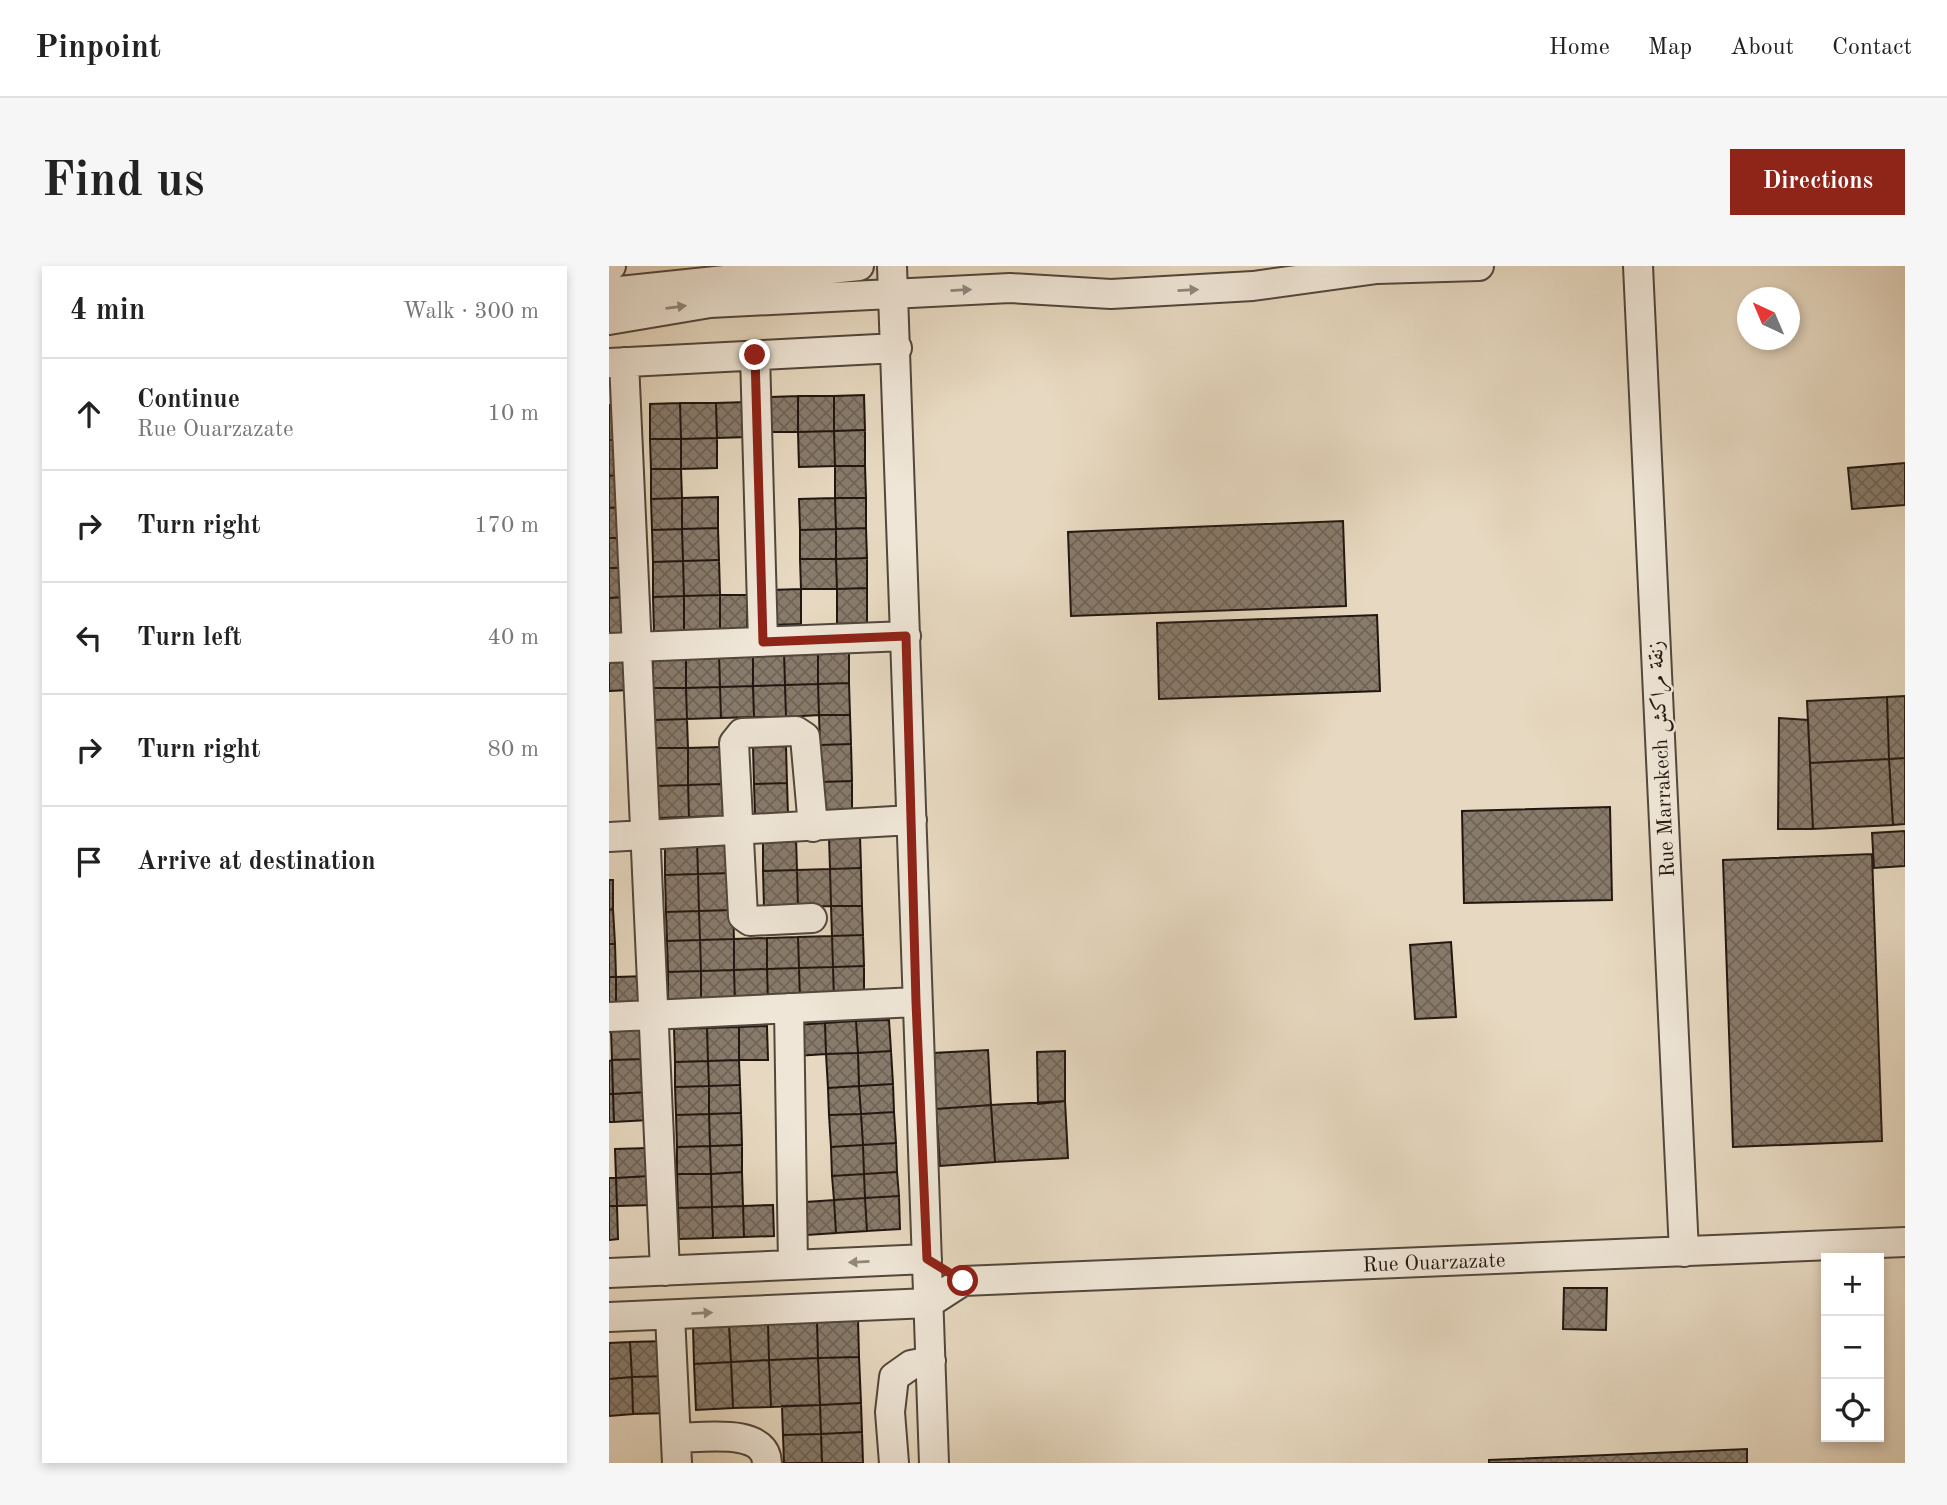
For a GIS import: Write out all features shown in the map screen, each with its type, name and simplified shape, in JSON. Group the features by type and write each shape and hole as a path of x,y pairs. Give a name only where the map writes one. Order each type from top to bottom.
{"street":[{"path":"609,286 783,266"},
{"path":"609,292 859,266"},
{"path":"609,320 711,303 893,280 1111,294 1253,286 1377,269 1479,266"},
{"name":"Rue Marrakech زنقة مراكش","path":"1638,266 1684,1252"},
{"path":"893,280 934,1463"},
{"path":"665,1271 645,835 622,648 616,362 897,348"},
{"path":"755,355 763,642"},
{"path":"622,648 906,636"},
{"path":"812,918 750,921 743,916 734,743 742,733 796,731 805,737 813,827"},
{"path":"609,836 912,820"},
{"path":"609,1017 916,1002"},
{"path":"789,1008 793,1265"},
{"name":"Rue Ouarzazate","path":"963,1281 1905,1242"},
{"path":"609,1273 927,1259 963,1281 929,1303 609,1318"},
{"path":"670,1315 676,1450 750,1439 762,1446 767,1453 767,1463"},
{"path":"894,1463 890,1412 894,1377 911,1365 931,1361"}],"building":[{"path":"864,395 865,430 834,431 834,396"},
{"path":"798,396 834,396 834,431 798,432"},
{"path":"798,396 798,432 771,432 771,397"},
{"path":"747,402 748,437 717,438 716,403"},
{"path":"680,403 681,439 650,439 650,404"},
{"path":"680,403 716,403 717,438 681,439"},
{"path":"609,405 616,405 618,440 609,440"},
{"path":"865,430 865,466 835,466 834,431"},
{"path":"834,431 835,466 799,467 798,432"},
{"path":"717,438 717,468 681,469 681,439"},
{"path":"650,439 681,439 681,469 651,469"},
{"path":"609,440 618,440 619,475 609,476"},
{"path":"1905,463 1905,505 1852,509 1848,468"},
{"path":"835,466 865,466 866,498 835,498"},
{"path":"651,469 681,469 682,498 651,499"},
{"path":"619,475 621,507 609,508 609,476"},
{"path":"718,497 718,528 682,529 682,498"},
{"path":"682,498 682,529 652,530 651,499"},
{"path":"835,498 836,529 800,530 799,499"},
{"path":"835,498 866,498 866,528 836,529"},
{"path":"621,507 623,538 609,538 609,508"},
{"path":"1343,521 1346,606 1071,616 1068,532"},
{"path":"718,528 719,560 683,561 682,529"},
{"path":"866,528 867,558 836,559 836,529"},
{"path":"682,529 683,561 653,562 652,530"},
{"path":"836,529 836,559 800,559 800,530"},
{"path":"609,538 623,538 624,568 609,568"},
{"path":"867,558 867,588 837,589 836,559"},
{"path":"800,559 836,559 837,589 801,589"},
{"path":"719,560 720,595 684,596 683,561"},
{"path":"683,561 684,596 653,597 653,562"},
{"path":"609,568 624,568 626,597 609,598"},
{"path":"867,588 867,623 837,624 837,589"},
{"path":"801,589 801,624 770,625 770,590"},
{"path":"720,595 747,595 747,630 720,631"},
{"path":"720,595 720,631 684,632 684,596"},
{"path":"684,596 684,632 654,633 653,597"},
{"path":"626,597 628,632 609,634 609,598"},
{"path":"1377,615 1380,691 1159,699 1157,623"},
{"path":"849,650 849,683 818,684 818,651"},
{"path":"818,651 818,684 785,685 784,652"},
{"path":"784,652 785,685 753,686 753,653"},
{"path":"719,653 753,653 753,686 720,687"},
{"path":"719,653 720,687 686,688 686,654"},
{"path":"686,654 686,688 653,688 653,655"},
{"path":"609,658 628,658 629,690 609,691"},
{"path":"849,683 850,715 819,715 818,684"},
{"path":"818,684 819,715 786,717 785,685"},
{"path":"785,685 786,717 754,717 753,686"},
{"path":"753,686 754,717 721,718 720,687"},
{"path":"720,687 721,718 687,719 686,688"},
{"path":"653,688 686,688 687,719 654,720"},
{"path":"1905,696 1905,758 1889,759 1887,697"},
{"path":"1887,697 1889,759 1810,763 1807,701"},
{"path":"819,715 850,715 851,744 820,745"},
{"path":"1779,718 1808,720 1813,829 1778,829"},
{"path":"687,719 688,748 655,748 654,720"},
{"path":"851,744 852,781 820,782 820,745"},
{"path":"786,746 787,783 754,784 753,747"},
{"path":"721,747 722,784 688,785 688,748"},
{"path":"655,748 688,748 688,785 655,786"},
{"path":"1905,758 1905,824 1893,825 1889,759"},
{"path":"1889,759 1893,825 1813,829 1810,763"},
{"path":"852,781 852,814 821,814 820,782"},
{"path":"787,783 788,815 755,816 754,784"},
{"path":"722,784 723,816 689,817 688,785"},
{"path":"688,785 689,817 656,818 655,786"},
{"path":"1610,807 1612,900 1464,903 1462,811"},
{"path":"1905,831 1905,866 1874,868 1872,833"},
{"path":"860,836 861,868 830,869 829,837"},
{"path":"796,838 797,870 763,871 763,839"},
{"path":"731,840 732,873 698,874 697,842"},
{"path":"665,842 697,842 698,874 665,875"},
{"path":"1872,854 1882,1141 1733,1147 1723,860"},
{"path":"861,868 862,906 831,906 830,869"},
{"path":"830,869 831,906 798,907 797,870"},
{"path":"797,870 798,907 764,908 763,871"},
{"path":"732,873 733,910 699,911 698,874"},
{"path":"698,874 699,911 666,912 665,875"},
{"path":"609,880 613,880 613,909 609,910"},
{"path":"831,906 862,906 863,935 832,936"},
{"path":"613,909 615,944 609,944 609,910"},
{"path":"733,910 734,939 700,940 699,911"},
{"path":"699,911 700,940 667,941 666,912"},
{"path":"863,935 864,966 833,967 832,936"},
{"path":"832,936 833,967 799,968 798,937"},
{"path":"798,937 799,968 767,969 767,938"},
{"path":"767,938 767,969 734,970 734,939"},
{"path":"734,939 734,970 701,971 700,940"},
{"path":"700,940 701,971 668,972 667,941"},
{"path":"1451,942 1456,1017 1415,1019 1410,945"},
{"path":"609,944 615,944 616,977 609,977"},
{"path":"864,966 864,999 834,1000 833,967"},
{"path":"833,967 834,1000 800,1001 799,968"},
{"path":"799,968 800,1001 768,1002 767,969"},
{"path":"767,969 768,1002 735,1003 734,970"},
{"path":"734,970 735,1003 701,1004 701,971"},
{"path":"701,971 701,1004 668,1005 668,972"},
{"path":"648,976 649,1009 616,1010 616,977"},
{"path":"609,977 616,977 616,1010 609,1010"},
{"path":"889,1020 891,1051 858,1053 856,1021"},
{"path":"856,1021 858,1053 826,1054 825,1023"},
{"path":"825,1023 826,1054 796,1056 795,1025"},
{"path":"767,1026 768,1060 739,1060 739,1027"},
{"path":"739,1027 739,1060 708,1061 707,1028"},
{"path":"644,1028 646,1059 612,1060 611,1029"},
{"path":"707,1028 708,1061 675,1062 674,1029"},
{"path":"988,1050 991,1105 936,1109 933,1053"},
{"path":"891,1051 893,1084 859,1086 858,1053"},
{"path":"1065,1051 1065,1101 1038,1104 1037,1052"},
{"path":"858,1053 859,1086 828,1088 826,1054"},
{"path":"646,1059 647,1092 613,1094 612,1060"},
{"path":"612,1060 613,1094 609,1094 609,1061"},
{"path":"739,1060 740,1085 709,1086 708,1061"},
{"path":"708,1061 709,1086 675,1087 675,1062"},
{"path":"893,1084 894,1112 861,1114 859,1086"},
{"path":"740,1085 741,1113 709,1114 709,1086"},
{"path":"709,1086 709,1114 676,1115 675,1087"},
{"path":"859,1086 861,1114 829,1115 828,1088"},
{"path":"647,1092 648,1120 614,1122 613,1094"},
{"path":"609,1094 613,1094 614,1122 609,1122"},
{"path":"1065,1101 1068,1158 995,1162 991,1105"},
{"path":"991,1105 995,1162 940,1166 936,1109"},
{"path":"894,1112 896,1143 863,1145 861,1114"},
{"path":"741,1113 742,1145 710,1146 709,1114"},
{"path":"709,1114 710,1146 677,1147 676,1115"},
{"path":"861,1114 863,1145 831,1147 829,1115"},
{"path":"896,1143 897,1172 864,1174 863,1145"},
{"path":"742,1145 742,1172 711,1174 710,1146"},
{"path":"863,1145 864,1174 832,1176 831,1147"},
{"path":"710,1146 711,1174 677,1174 677,1147"},
{"path":"648,1148 649,1176 616,1178 615,1149"},
{"path":"742,1172 743,1206 712,1207 711,1174"},
{"path":"897,1172 899,1196 865,1198 864,1174"},
{"path":"677,1174 711,1174 712,1207 678,1208"},
{"path":"864,1174 865,1198 834,1200 832,1176"},
{"path":"649,1176 651,1205 617,1206 616,1178"},
{"path":"609,1178 616,1178 617,1206 609,1206"},
{"path":"899,1196 900,1229 867,1231 865,1198"},
{"path":"865,1198 867,1231 836,1233 834,1200"},
{"path":"834,1200 836,1233 807,1235 806,1202"},
{"path":"773,1205 774,1236 744,1237 743,1206"},
{"path":"609,1206 617,1206 618,1239 609,1240"},
{"path":"743,1206 744,1237 713,1238 712,1207"},
{"path":"712,1207 713,1238 679,1239 678,1208"},
{"path":"1564,1288 1607,1288 1606,1330 1563,1329"},
{"path":"858,1319 859,1357 818,1358 817,1321"},
{"path":"817,1321 818,1358 769,1360 768,1323"},
{"path":"768,1323 769,1360 731,1362 729,1324"},
{"path":"729,1324 731,1362 694,1364 693,1326"},
{"path":"666,1341 668,1376 632,1377 630,1342"},
{"path":"630,1342 632,1377 609,1379 609,1343"},
{"path":"859,1357 861,1403 820,1405 818,1358"},
{"path":"818,1358 820,1405 771,1407 769,1360"},
{"path":"769,1360 771,1407 733,1408 731,1362"},
{"path":"731,1362 733,1408 696,1410 694,1364"},
{"path":"668,1376 669,1413 633,1414 632,1377"},
{"path":"632,1377 633,1414 609,1416 609,1379"},
{"path":"861,1403 862,1432 821,1434 820,1405"},
{"path":"820,1405 821,1434 783,1435 782,1406"},
{"path":"862,1432 863,1463 822,1463 821,1434"},
{"path":"821,1434 822,1463 784,1463 783,1435"},
{"path":"1747,1449 1747,1463 1489,1463 1489,1460"}],"route":[{"path":"755,355 763,642 906,636 916,1002 927,1259 963,1281"}]}
